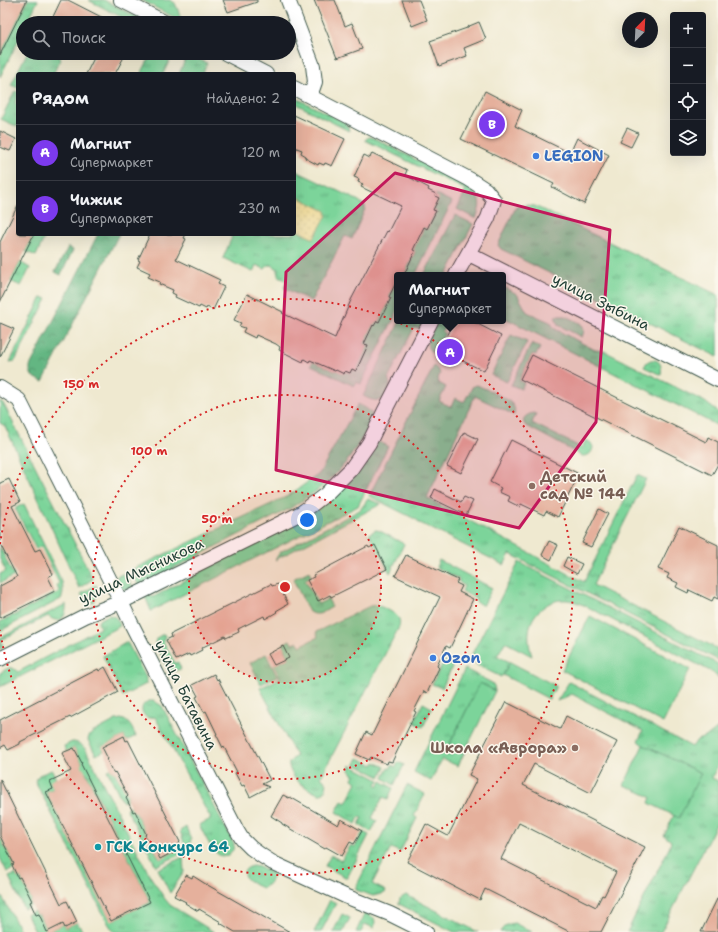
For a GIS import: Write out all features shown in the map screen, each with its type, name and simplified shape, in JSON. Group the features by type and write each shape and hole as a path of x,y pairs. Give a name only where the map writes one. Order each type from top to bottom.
{"street":[{"path":"121,0 152,16"},
{"path":"288,0 294,16"},
{"path":"296,21 313,66 316,82 310,96"},
{"path":"239,60 262,72"},
{"path":"296,89 470,179 486,190 494,200 488,218 458,272"},
{"name":"улица Зыбина","path":"469,254 505,272"},
{"name":"улица Зыбина","path":"506,273 718,380"},
{"name":"улица Мысникова","path":"0,659 85,616 121,602 301,513 326,494 351,469 369,443 429,324"},
{"name":"улица Батавина","path":"0,388 19,400 242,839 251,848 274,863 345,896 390,914 426,932"}],"highlighted area":[{"path":"395,173 610,230 596,422 519,528 276,470 286,272"}],"green space":[{"path":"26,0 38,0 30,16 20,16 27,1"},
{"path":"88,0 104,0 135,16 119,16"},
{"path":"141,0 170,0 175,3 180,16 172,16"},
{"path":"16,23 16,45 0,77 0,55"},
{"path":"24,60 60,60 54,72 18,72"},
{"path":"148,60 170,60 164,72 142,72"},
{"path":"185,60 201,60 207,63 203,72 180,72"},
{"path":"16,75 16,87 11,85"},
{"path":"15,91 16,91 16,126 1,119"},
{"path":"296,98 346,123 349,131 296,104"},
{"path":"370,137 471,188 479,199 480,203 476,219 457,209 466,190 365,140"},
{"path":"296,171 359,201 365,206 352,239 345,236 311,301 284,288 287,281 278,276 278,269 272,265 269,265 265,269 256,265 253,272 223,258 232,237 230,236 296,236"},
{"path":"436,194 452,202 417,272 405,272 415,252 413,250 420,230 422,231 424,227 427,228 436,211 433,210 438,198 435,196"},
{"path":"526,205 535,206 718,295 718,357 501,249 498,245 516,207"},
{"path":"455,215 473,224 449,272 426,272"},
{"path":"33,236 45,236 36,256 25,251"},
{"path":"97,236 118,236 43,382 32,376 30,366"},
{"path":"68,247 73,250 61,275 55,272"},
{"path":"20,262 30,268 21,286 10,281"},
{"path":"394,285 394,318 361,384 356,382 354,386 311,365 313,361 335,371 344,373 345,371 350,373 352,369 356,371 367,345 364,344 371,324 374,326 377,321 379,322 391,298 389,297"},
{"path":"506,288 517,294 527,312 550,322 555,329 595,350 604,351 705,402 718,412 718,426 506,319"},
{"path":"42,297 47,299 15,361 10,362"},
{"path":"555,316 565,316 580,323 583,326 584,331 582,337 558,325"},
{"path":"399,324 422,324 420,328 414,328 388,379 390,387 384,399 373,400 363,396"},
{"path":"435,324 446,324 442,332 445,333 434,354 428,347 427,343"},
{"path":"511,335 527,342 507,382 491,375"},
{"path":"532,343 540,348 536,355 532,355 520,379 520,381 524,383 521,389 511,385"},
{"path":"651,360 659,362 661,375 644,367 647,362"},
{"path":"434,366 440,373 437,382 446,387 439,401 451,407 455,398 464,402 473,386 477,385 506,399 513,405 515,411 514,415 475,396 427,498 584,582 637,475 646,479 593,585 718,649 718,660 510,554 504,565 419,523 417,520 369,496"},
{"path":"0,401 3,403 93,579 79,588 5,426 0,423"},
{"path":"358,404 371,413 373,422 348,460 335,475 319,489 291,508 139,586 131,570 288,496 319,474"},
{"path":"533,413 536,414 532,423 582,448 586,440 591,443 593,447 591,453 582,456 525,425 525,417"},
{"path":"375,440 388,446 358,506 151,611 145,596 153,597 317,510 338,491"},
{"path":"368,499 381,504 275,560 280,552 360,510"},
{"path":"24,504 62,582 63,595 61,599 0,631 0,622 59,592 57,585 59,583 41,546 36,549 15,508"},
{"path":"376,530 404,544 390,573 369,534"},
{"path":"0,547 14,576 0,583 0,574 6,571 0,559"},
{"path":"439,560 492,588 483,606 475,601 476,599 462,591 464,586 459,582 459,579 436,567"},
{"path":"519,562 718,664 718,678 712,672 586,606 565,600 548,604 539,611 531,622 529,642 532,656 505,642 497,656 510,662 501,677 477,665 471,656"},
{"path":"309,571 311,576 305,580 318,604 328,599 332,607 318,614 309,612 293,579"},
{"path":"125,573 133,588 130,590 122,589 116,577"},
{"path":"96,585 96,598 94,602 88,604 81,594"},
{"path":"66,604 65,613 62,619 56,620 48,616 1,640 3,647 0,650 0,638"},
{"path":"376,605 396,615 400,623 399,627 321,777 327,784 325,790 319,794 303,785 293,776 289,763 296,756 260,688 280,678 274,665 289,658 283,644 290,640 292,644 298,642 300,646 318,637 316,632 370,606"},
{"path":"109,615 116,618 120,626 0,687 0,673 9,668 13,668 18,672 100,628 98,622 100,619"},
{"path":"590,616 690,669 663,723 562,670"},
{"path":"164,634 166,637 163,641 175,663 178,662 181,669 171,672 168,670 155,643 158,637"},
{"path":"127,642 146,678 146,684 123,696 103,656"},
{"path":"266,654 277,676 261,684 250,663"},
{"path":"444,661 453,665 442,688 432,684"},
{"path":"510,662 556,686 549,699 503,675"},
{"path":"465,669 492,683 495,691 480,683 449,745 464,753 458,766 442,759 431,781 414,772"},
{"path":"569,682 692,747 697,740 708,736 718,728 718,765 712,778 718,781 718,821 661,932 627,932 670,846 671,841 664,836 674,815 678,817 701,773 643,745 638,741 643,731 572,694 557,701"},
{"path":"480,683 495,691 464,753 449,746"},
{"path":"149,701 154,701 162,706 234,844 233,850 228,855 222,856 215,851 199,825 211,819 155,717 147,718 143,713 142,709 144,704"},
{"path":"423,703 432,708 423,727 414,722"},
{"path":"121,719 129,723 136,736 126,741 124,736 103,747 104,751 96,755 88,740 89,736 116,720"},
{"path":"72,742 80,744 86,750 150,876 165,899 170,905 214,932 114,932 35,781 39,775 52,770 59,786 46,792 111,921 150,902 86,773 74,778 70,769 82,763 74,748 66,752 64,746"},
{"path":"643,745 701,773 679,818 649,803 651,797 624,785"},
{"path":"358,758 373,765 375,762 385,767 380,777 355,764"},
{"path":"398,762 404,765 394,785 383,778 388,768 390,769 392,765 396,767"},
{"path":"351,765 379,780 376,784 378,786 381,781 393,788 388,799 383,797 372,818 377,821 371,832 359,825 362,818 359,817 356,824 336,812 342,801 346,803 357,782 352,779 354,775 350,770"},
{"path":"111,769 114,773 115,772 128,796 126,798 127,800 123,802 107,770"},
{"path":"407,785 425,794 414,816 417,818 400,852 391,848 372,884 386,891 385,893 373,896 356,890 356,887"},
{"path":"130,806 135,811 146,834 145,835 147,838 143,840 126,808"},
{"path":"186,827 191,839 188,850 156,866 146,846 149,843 160,859 185,845 180,831"},
{"path":"363,832 369,835 347,878 325,866 331,855 341,861 351,845 355,847"},
{"path":"0,840 2,840 14,864 12,865 14,869 7,872 0,858"},
{"path":"183,857 184,872 170,893 158,869"},
{"path":"252,866 259,867 274,874 266,886 262,888 246,878 244,872"},
{"path":"16,874 18,878 20,877 32,901 30,902 31,905 24,909 9,877"},
{"path":"0,893 21,932 0,932"},
{"path":"406,895 478,932 454,932 399,904 399,901"},
{"path":"330,900 336,903 321,932 314,932"},
{"path":"34,911 36,915 39,914 47,932 35,932 27,914"},
{"path":"365,913 374,918 374,928 365,924 361,932 356,932"},
{"path":"342,914 350,918 343,932 333,932"},
{"path":"77,922 83,932 47,932 63,924 65,928"},
{"path":"514,923 532,932 500,932 509,924"}],"sand":[{"path":"296,196 326,211 327,215 314,238 296,230"}],"building":[{"path":"0,0 27,0 19,16 16,16 16,22 0,55"},
{"path":"61,0 68,0 99,16 53,16"},
{"path":"223,0 257,0 257,2 228,12"},
{"path":"314,0 335,0 345,26 352,23 362,49 337,58"},
{"path":"402,0 419,0 427,20 412,26"},
{"path":"479,22 486,39 464,48 467,56 439,66 430,41 467,28"},
{"path":"93,60 122,60 116,72 87,72"},
{"path":"485,91 522,110 515,126 570,153 577,138 609,155 584,204 552,187 554,184 461,139"},
{"path":"296,116 345,139 332,166 325,163 324,165 319,163 318,165 305,158 306,156 301,153 302,150 296,148"},
{"path":"627,128 638,133 631,147 620,142"},
{"path":"0,131 16,139 10,151 0,147"},
{"path":"372,153 407,170 405,175 429,188 428,190 436,194 435,196 439,198 433,210 436,211 427,229 424,227 413,250 415,251 405,272 394,272 394,286 389,297 391,298 379,322 377,321 374,326 373,325 364,344 368,345 356,371 352,369 350,373 345,371 344,374 310,360 309,362 304,359 303,362 279,350 280,347 276,344 256,335 255,338 243,332 245,328 239,326 241,323 234,320 247,294 283,312 282,313 335,338 351,300 401,206 361,187 363,184 358,182 359,179 354,177 364,155 370,158"},
{"path":"16,209 16,236 33,236 0,302 0,242"},
{"path":"149,236 185,236 184,238 186,239 176,259 220,280 218,284 224,287 213,310 200,306 199,308 175,297 176,295 172,293 173,290 148,277 150,273 137,267 140,261 138,260"},
{"path":"0,323 14,329 0,357"},
{"path":"453,324 478,324 501,336 484,371 440,350"},
{"path":"532,355 706,442 708,437 718,442 718,464 712,475 520,379"},
{"path":"464,432 478,439 461,473 447,466"},
{"path":"511,440 579,474 558,517 546,511 544,515 521,504 520,507 508,501 510,497 499,492 501,488 490,482"},
{"path":"9,479 20,502 12,506 35,551 40,549 53,574 48,577 55,591 0,618 0,586 17,577 0,544 0,483"},
{"path":"435,489 461,502 464,497 473,501 466,515 431,498"},
{"path":"599,509 608,514 591,547 582,543"},
{"path":"679,526 718,545 718,599 714,597 712,601 689,590 688,593 676,587 678,583 667,578 669,574 658,569"},
{"path":"549,541 558,545 551,560 542,555"},
{"path":"375,545 387,569 331,597 330,595 318,601 307,580 314,577 313,575 368,546 369,548"},
{"path":"406,555 458,580 456,583 462,586 459,592 473,599 450,648 446,646 437,666 439,668 427,693 424,691 414,711 416,712 392,762 388,761 387,764 371,757 369,760 356,754 366,732 372,735 440,597 395,576"},
{"path":"567,557 582,564 577,574 563,566"},
{"path":"271,584 272,586 278,584 288,604 265,619 264,616 238,629 239,632 226,638 225,636 201,648 202,650 190,656 189,654 176,660 166,640 172,637 171,634"},
{"path":"283,646 289,658 274,665 268,654"},
{"path":"105,667 118,692 70,718 20,742 20,744 8,750 5,745 0,748 0,720 98,669 99,671"},
{"path":"214,674 217,680 218,679 270,780 262,784 269,787 250,797 244,785 242,786 235,773 237,772 224,747 223,748 206,711 204,712 196,697 198,696 192,685"},
{"path":"506,702 560,729 566,716 617,742 591,793 534,764 523,785 645,847 601,932 570,932 485,889 480,900 407,862 426,824 448,836 477,779 469,775","holes":["519,823 616,872 604,896 602,895 596,907 501,859"]},
{"path":"124,736 126,741 128,740 180,842 181,848 160,859 154,847 152,848 145,835 146,834 135,811 133,812 126,798 128,796 115,772 114,773 111,769 102,747"},
{"name":"ГСК Конкурс 64","path":"74,748 150,902 111,921 46,792 53,789 50,781 71,771 62,753"},
{"path":"0,779 61,904 67,901 77,922 65,928 63,924 47,932 39,914 36,915 30,902 32,901 12,865 14,864 0,836"},
{"path":"283,795 289,798 290,797 338,825 341,819 362,831 354,844 350,842 342,856 326,847 325,849 271,816"},
{"path":"186,875 192,878 193,876 290,932 235,932 199,909 198,911 185,903 186,902 174,896"},
{"path":"718,897 718,932 701,932"}],"place":[{"name":"Чижик","path":"492,124"},
{"name":"LEGION","path":"536,156"},
{"name":"Магнит","path":"450,352"},
{"name":"Детский сад № 144","path":"532,486"},
{"name":"Ozon","path":"433,658"},
{"name":"Школа «Аврора»","path":"575,748"},
{"name":"ГСК Конкурс 64","path":"98,847"}]}
